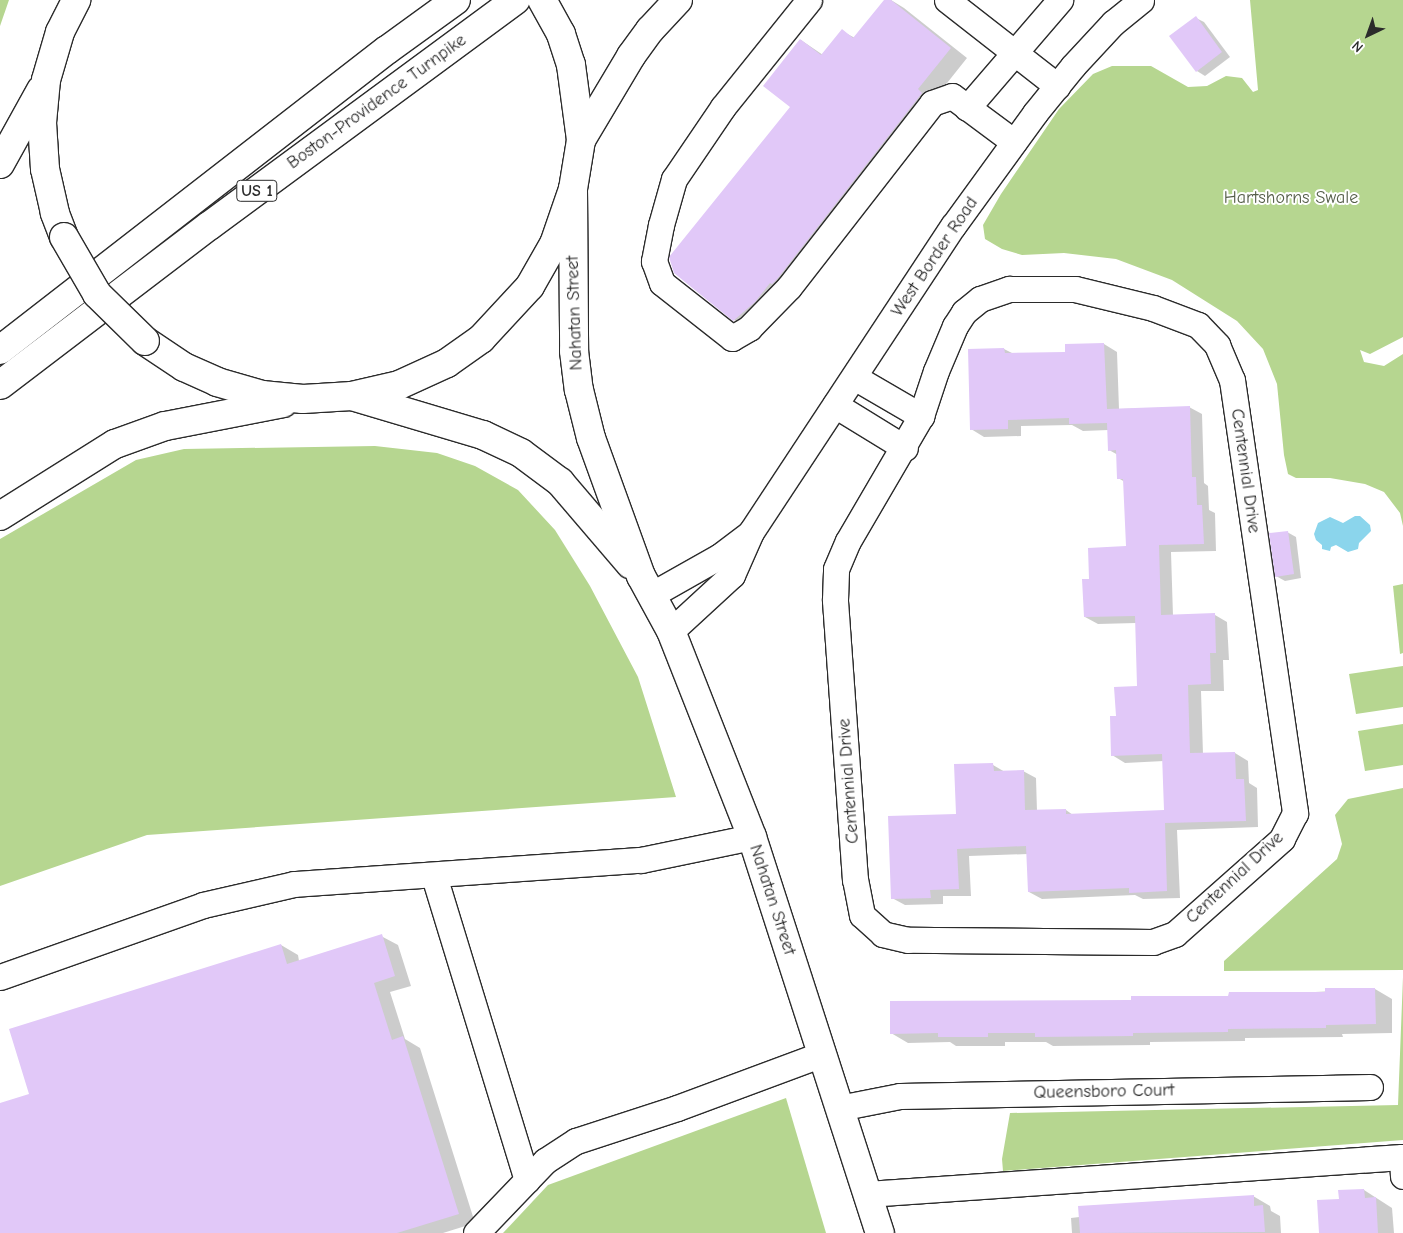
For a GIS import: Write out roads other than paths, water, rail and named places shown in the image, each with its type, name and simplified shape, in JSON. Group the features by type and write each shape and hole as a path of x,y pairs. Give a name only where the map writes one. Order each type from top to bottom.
{"main road":[{"path":"67,0 46,80 42,123 45,169 55,213 64,237 97,294 127,326 145,341 184,367 217,382 262,395 303,399"},
{"path":"60,32 76,0"},
{"name":"Boston-Providence Turnpike","path":"0,350 387,50 456,0"},
{"name":"Boston-Providence Turnpike","path":"0,385 210,226 516,0"},
{"path":"0,516 89,459 124,440 165,426 303,399 352,396 399,384 447,362 480,339 530,286 554,244 573,189 581,140 571,65 561,34 542,0"},
{"path":"581,140 630,56 650,30 678,0"},
{"path":"0,164 46,80"},
{"name":"Nahatan Street","path":"573,189 573,326 579,390 591,438 646,586 671,631 752,837 880,1233"},
{"name":"Nahatan Street","path":"352,396 483,435 521,453 560,482 646,586"}],"street":[{"path":"809,0 723,107 674,179 661,224 654,261 662,283 732,338 750,328 789,287 932,103 952,96 1014,142"},
{"path":"947,0 1057,86"},
{"path":"967,108 1058,1"},
{"name":"West Border Road","path":"751,532 954,226 1014,142 1057,86 1113,23 1135,2"},
{"name":"Centennial Drive","path":"1009,289 1076,289 1153,308 1198,325 1217,345 1232,380 1295,813 1282,838 1175,934 1153,942 908,940 883,934 862,915 855,880 835,600 836,569 848,542 905,448 922,416 936,371 955,326 964,312 980,299 1009,289"},
{"path":"854,377 922,416"},
{"path":"835,406 905,448"},
{"path":"646,586 720,556 751,532"},
{"path":"671,631 732,576 751,532"},
{"path":"0,977 203,905 294,884 434,876 641,860 752,837"},
{"path":"434,876 527,1180"},
{"path":"476,1233 545,1161 576,1140 677,1108 822,1054"},
{"name":"Queensboro Court","path":"839,1108 900,1096 1370,1087"},
{"path":"867,1194 1402,1167"}],"water":[{"path":"1355,516 1360,516 1370,525 1371,531 1359,543 1358,549 1348,552 1336,545 1331,547 1330,551 1322,549 1322,545 1316,540 1314,534 1318,523 1330,517 1343,523"}],"park label":[{"name":"Hartshorns Swale","path":"1291,198"}]}
